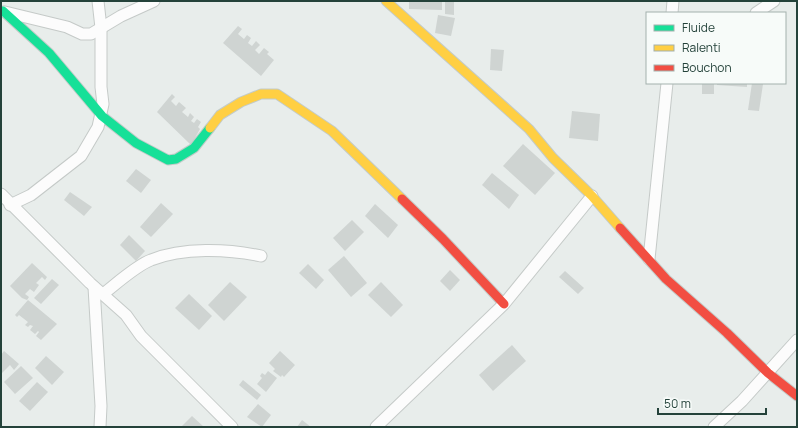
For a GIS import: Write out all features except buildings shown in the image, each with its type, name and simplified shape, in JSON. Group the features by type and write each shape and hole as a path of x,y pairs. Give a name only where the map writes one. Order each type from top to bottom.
{"street":[{"path":"10,204 31,195 81,156 98,127 102,116 103,104 101,87 101,28 98,1"},
{"path":"2,11 67,28 82,34 91,34 121,16 154,1"},
{"path":"386,1 494,96 518,121 529,129 558,163 592,196 666,279 768,372 797,396"},
{"path":"672,12 673,1"},
{"path":"758,12 774,1"},
{"path":"2,11 49,54 102,116 136,143 152,153 172,160 194,148 220,115 241,102 261,94 277,94 332,131 443,239 504,304"},
{"path":"649,259 667,84"},
{"path":"1,194 98,290 126,315 141,336 232,427"},
{"path":"376,427 504,304 592,196"},
{"path":"98,290 149,260 181,252 214,251 261,256"},
{"path":"98,290 101,406 100,427"},
{"path":"714,427 742,401 797,340"}],"traffic: fast":[{"path":"3,11 49,53 102,116 136,143 168,160 176,159 194,148 210,128"}],"traffic: slow":[{"path":"386,1 529,129 553,158 592,196 620,228"},
{"path":"210,128 220,115 241,102 261,94 277,94 332,131 402,199"}],"traffic: jam":[{"path":"402,199 443,239 504,304"},
{"path":"620,228 666,279 727,333 768,373 797,396"}]}
